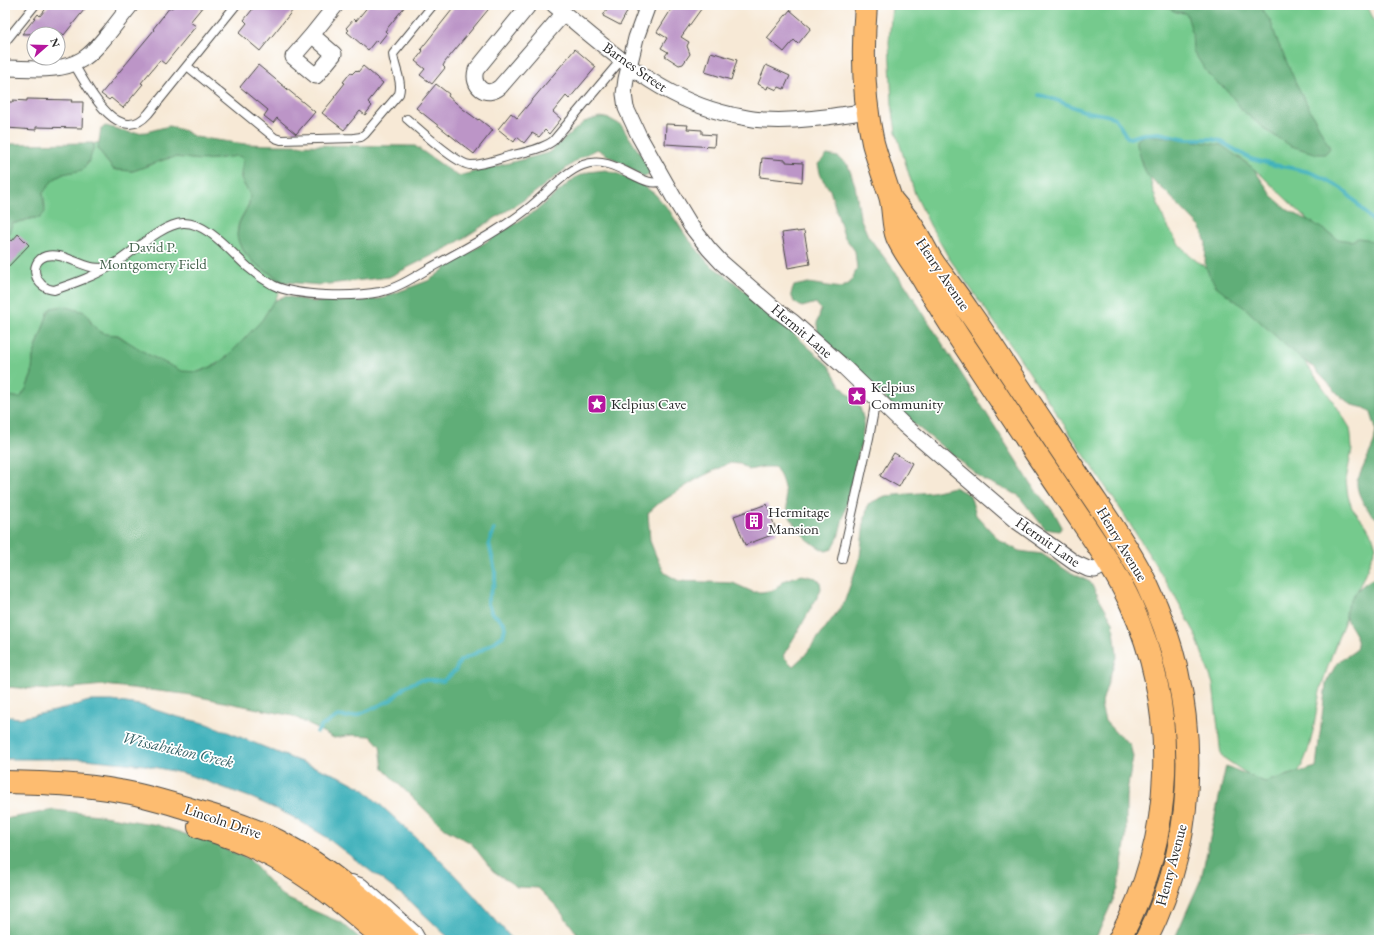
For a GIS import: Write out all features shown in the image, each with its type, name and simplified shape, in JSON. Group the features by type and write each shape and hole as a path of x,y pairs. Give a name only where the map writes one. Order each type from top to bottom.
{"main road":[{"name":"Henry Avenue","path":"866,5 863,57 867,111 873,142 881,171 891,198 896,235 958,336 1109,563 1131,604 1146,644 1158,690 1163,720 1165,756 1163,802 1150,867 1135,909 1119,940"},
{"name":"Henry Avenue","path":"891,198 914,228 932,260 968,310 1129,552 1154,599 1168,638 1179,677 1185,711 1188,750 1187,788 1182,828 1175,863 1164,898 1146,940"},
{"name":"Lincoln Drive","path":"5,782 73,785 120,790 212,815 242,825 278,841 314,862 337,879 408,940"},
{"name":"Lincoln Drive","path":"5,797 71,800 120,806 196,826 235,839 270,854 301,872 347,906 385,940"}],"street":[{"path":"5,68 56,68 74,64 90,55 131,5"},
{"path":"312,35 336,5"},
{"path":"529,5 476,70 476,82 481,89 489,93 495,92 500,88 559,9"},
{"name":"Hermit Lane","path":"648,5 625,63 624,94 626,108 642,141 690,226 709,249 742,280 793,322 840,364 954,468 1016,520 1075,563 1088,569 1098,569 1109,563"},
{"name":"Barnes Street","path":"559,9 652,83 680,98 711,110 746,118 781,120 808,119 867,111"}],"lane":[{"path":"5,42 35,5"},
{"path":"74,64 95,100 102,108 117,120 133,124 138,123 143,120 236,5"},
{"path":"187,66 275,138 281,140 361,137 399,94 401,89 393,54 433,5"},
{"path":"407,119 450,154 467,165 479,164 548,145 554,141 625,63"},
{"path":"106,268 92,267 50,255 40,259 35,268 36,278 41,285 54,290 88,278 106,268 122,259 162,231 171,226 184,223 207,231 251,270 273,285 289,291 314,294 360,295 381,292 392,288 503,226 532,206 569,173 583,165 596,162 606,163 650,183 657,184 664,180"},
{"path":"842,559 869,438 876,398"},
{"path":"337,879 352,879 363,883 417,931 422,940"}],"green space":[{"path":"892,5 1367,5 1379,31 1379,255 1332,243 1260,174 1239,157 1211,144 1148,169 1153,191 1165,222 1177,242 1190,256 1209,270 1296,349 1350,428 1352,449 1346,480 1348,496 1352,508 1366,525 1373,537 1376,547 1345,619 1329,663 1321,689 1313,732 1306,757 1293,780 1283,789 1253,778 1221,756 1213,684 1194,631 1175,596 1123,513 1017,354 949,258 930,225 915,194 896,132 892,104 889,42"},
{"path":"1158,5 1259,5 1271,22 1277,40 1296,83 1330,148 1325,154 1317,154 1291,146 1267,131 1243,111 1226,89 1208,74 1193,51 1192,32 1187,15 1185,13 1176,12"},
{"path":"600,117 610,119 621,125 647,164 650,173 644,177 597,149 580,158 530,196 451,246 389,277 320,285 284,282 251,260 239,243 237,236 239,223 249,204 250,195 241,179 243,162 242,157 237,156 200,160 176,157 133,171 117,170 113,169 98,148 101,128 106,126 132,133 146,132 169,126 185,131 195,137 245,144 415,146 458,176 548,153 584,122"},
{"path":"1144,135 1221,145 1253,168 1274,198 1288,210 1315,224 1338,239 1351,241 1358,238 1366,239 1379,245 1379,520 1367,508 1358,492 1357,486 1357,481 1374,443 1376,429 1371,413 1365,408 1352,405 1340,396 1313,367 1295,354 1246,309 1216,286 1209,275 1205,264 1206,243 1201,228 1147,175 1137,145 1137,140"},
{"path":"93,143 94,146 90,159 83,170 63,174 53,180 43,193 45,212 40,218 33,218 12,224 9,233 5,237 5,144"},
{"name":"David P. Montgomery Field","path":"95,143 99,143 98,148 105,159 113,169 117,170 133,171 176,157 215,159 237,155 242,157 243,162 241,178 249,192 250,201 239,223 237,233 239,243 250,259 258,266 284,282 269,310 248,338 216,364 204,370 193,373 182,372 168,367 147,355 118,335 100,332 89,318 51,308 33,357 32,374 26,389 20,398 5,395 5,237 9,233 12,224 33,218 40,218 45,207 43,193 49,184 61,175 87,165"},
{"path":"827,155 838,157 848,165 855,185 860,217 868,236 906,286 1033,487 1055,514 1062,527 1059,531 1045,529 1018,495 984,480 895,409 818,334 817,323 821,310 816,303 802,307 794,302 791,294 794,286 808,283 841,288 850,283 857,269 855,251 844,236 830,190 821,177 818,164"},
{"path":"606,170 638,182 655,194 669,210 686,236 709,264 733,281 772,314 829,366 840,385 860,407 864,421 862,440 838,538 832,549 826,551 820,548 808,540 798,529 790,517 783,483 775,467 763,467 749,470 740,464 729,463 697,479 658,504 648,513 650,541 665,573 679,581 733,583 753,592 774,590 784,581 802,575 816,578 820,582 820,592 783,656 793,666 805,655 844,603 860,557 868,504 885,496 932,492 954,487 970,495 976,515 999,540 1019,551 1042,554 1066,570 1090,582 1113,622 1117,654 1101,705 1105,721 1117,734 1130,744 1133,757 1126,797 1126,838 1118,889 1095,940 582,940 557,907 538,888 517,887 493,871 471,843 445,829 383,769 380,746 371,736 352,735 334,738 293,716 185,694 104,685 51,690 5,687 5,395 20,398 26,389 32,374 33,357 51,308 63,306 85,312 91,323 99,331 106,334 117,335 151,356 182,371 198,372 216,365 228,356 262,320 273,302 278,299 285,296 316,302 379,299 430,280 452,263 537,210 576,177 588,172"},
{"path":"1379,577 1379,940 1174,940 1201,879 1226,766 1265,782 1316,767 1326,683 1337,663 1356,650 1356,638 1346,618 1348,605 1361,587 1367,582"},
{"path":"54,810 98,815 157,825 210,842 249,859 282,896 342,923 362,940 5,940 5,819"}],"water":[{"name":"Wissahickon Creek","path":"89,701 112,701 140,705 174,716 208,724 341,777 362,788 436,856 470,891 513,940 451,940 410,901 323,835 291,816 252,798 186,774 144,765 85,759 5,759 5,716 19,718 55,711"}],"building":[{"path":"49,5 88,5 66,32 66,26 28,26 38,14 40,16"},
{"path":"175,5 204,5 190,22 196,26 165,64 160,60 123,108 111,98 109,100 101,94 154,30 153,29 170,7 172,8"},
{"path":"256,5 297,5 260,51 239,33 247,23 244,20"},
{"path":"369,5 406,5 385,31 387,33 379,43 376,40 368,50 347,32 349,30 346,28 354,19 356,21"},
{"path":"456,5 492,5 445,62 443,66 445,68 432,84 420,75 425,69 415,61 423,51 421,49"},
{"path":"609,5 629,5 620,25 603,16"},
{"path":"674,5 704,5 681,37 689,42 687,46 690,54 683,64 679,65 665,56 668,52 661,48 667,38 657,32"},
{"path":"790,10 811,28 798,44 794,40 784,52 767,38"},
{"path":"575,49 596,67 569,99 566,96 553,112 561,119 549,134 545,130 539,137 532,133 524,143 517,137 514,142 498,129 511,113 517,118"},
{"path":"711,52 737,60 731,80 705,72"},
{"path":"258,65 315,112 296,134 277,118 273,123 264,116 268,110 240,87"},
{"path":"766,65 790,76 784,89 779,87 777,90 768,86 767,89 758,84"},
{"path":"363,66 383,83 368,102 372,106 365,115 360,111 344,130 322,113 345,83 343,82 351,72 352,74 356,70 358,72"},
{"path":"436,84 449,94 448,96 463,109 493,130 474,154 416,108"},
{"path":"27,99 72,100 71,102 83,102 82,128 36,127 36,130 6,128 5,102 13,102 13,100 27,101"},
{"path":"666,124 688,125 687,129 702,130 702,134 715,135 714,147 665,144"},
{"path":"762,158 803,163 802,182 760,177"},
{"path":"804,231 810,264 788,268 782,233"},
{"path":"5,234 12,241 18,234 29,245 5,270"},
{"path":"894,453 912,463 899,487 880,476"},
{"name":"Hermitage Mansion","path":"767,504 777,533 745,545 734,516"}],"waterway":[{"path":"1039,95 1084,111 1115,118 1127,137 1130,138 1143,134 1159,133 1187,139 1212,139 1220,141 1251,159 1309,172 1341,188 1379,228"},
{"path":"317,732 322,726 338,716 346,717 358,715 391,700 406,686 420,680 443,681 455,671 460,661 480,651 503,636 505,628 504,623 491,612 488,604 488,599 495,581 495,571 489,543 494,530"}],"place":[{"name":"Kelpius Community","path":"857,396"},
{"name":"Kelpius Cave","path":"597,404"},
{"name":"Hermitage Mansion","path":"754,521"}]}
